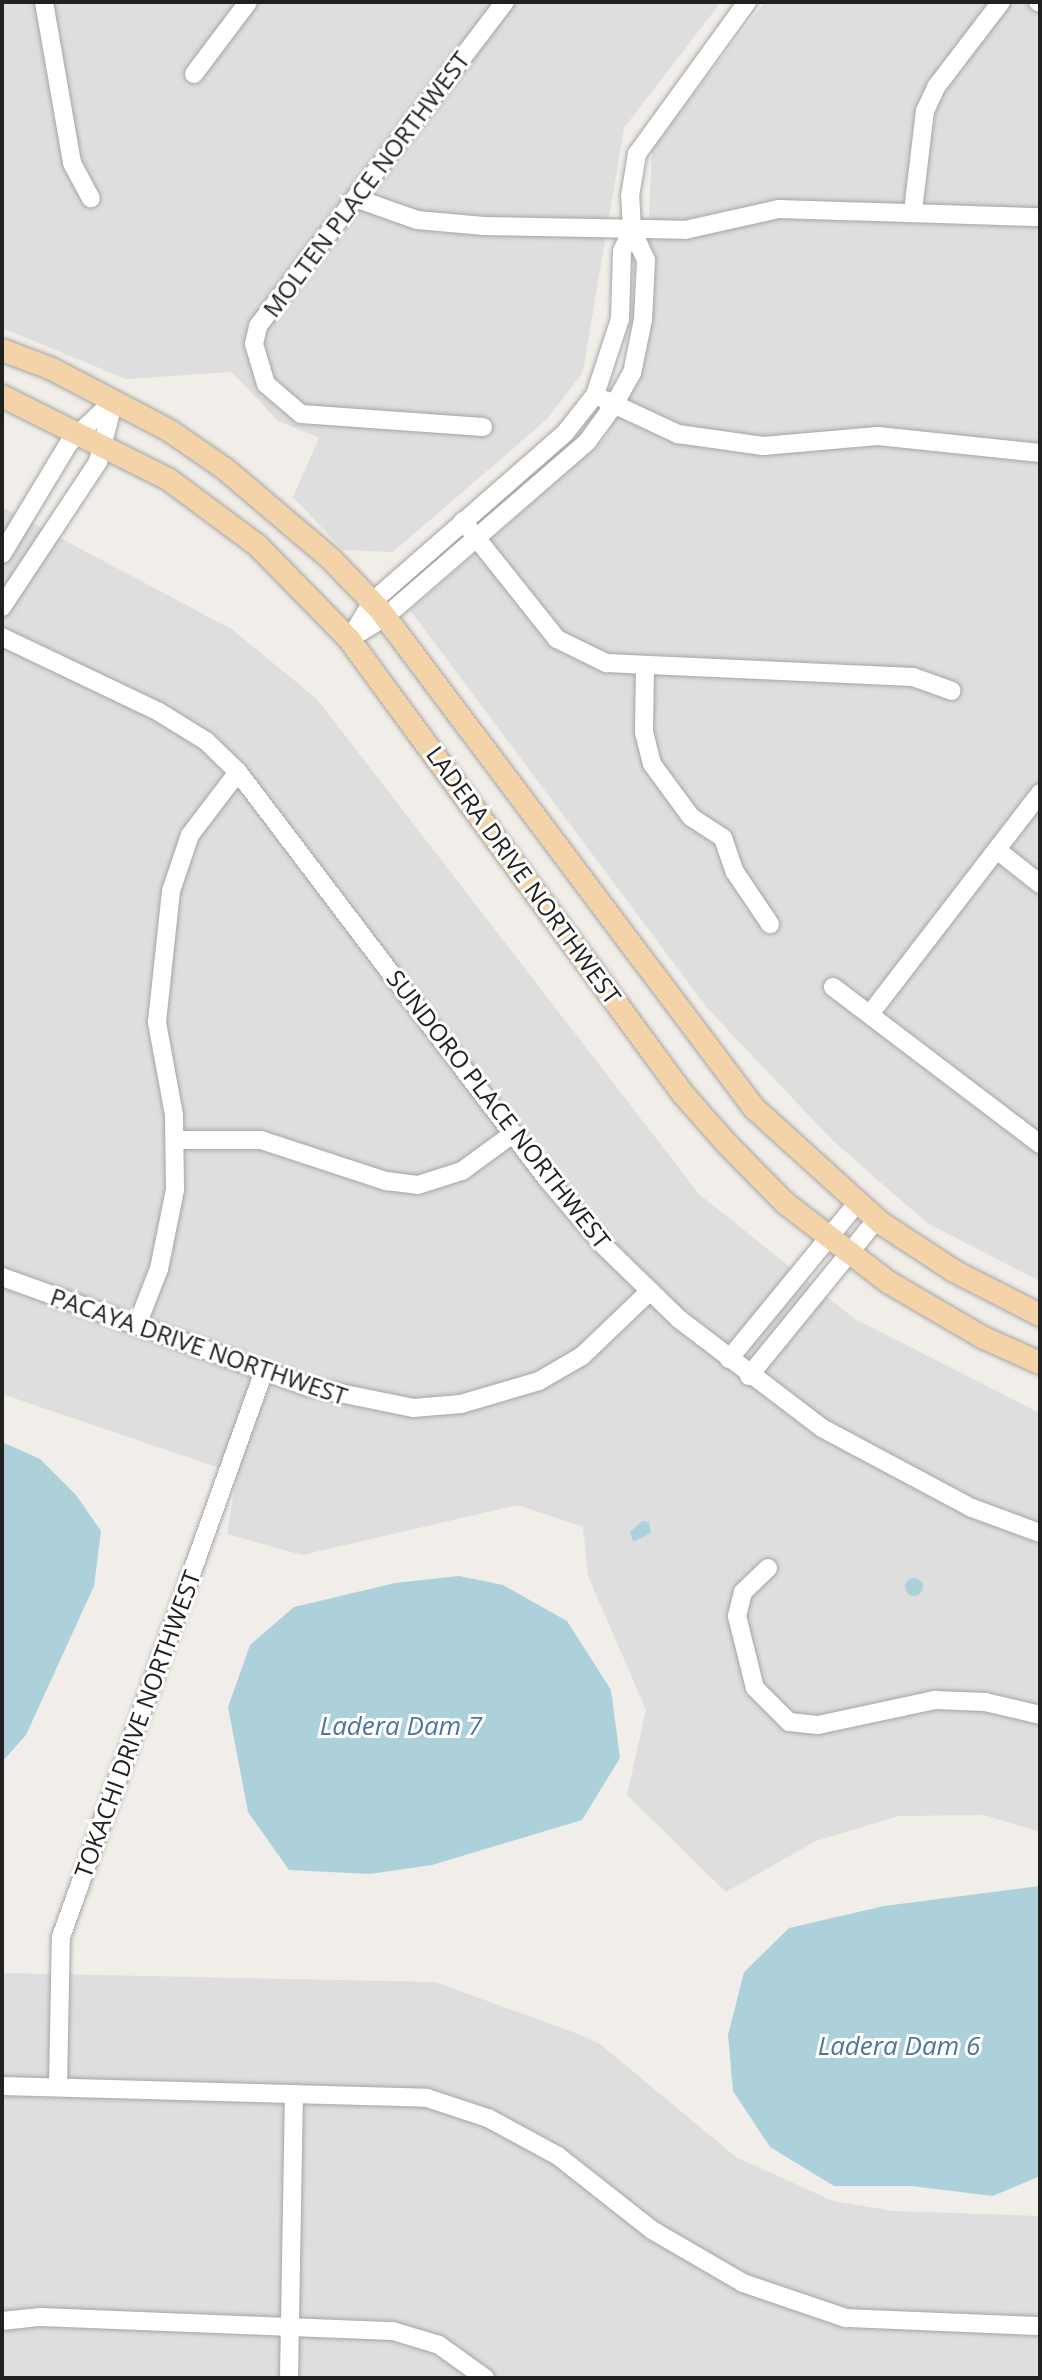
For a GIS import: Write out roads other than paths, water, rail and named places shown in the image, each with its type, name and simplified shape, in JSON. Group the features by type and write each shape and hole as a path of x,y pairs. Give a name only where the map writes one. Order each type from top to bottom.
{"main road":[{"name":"LADERA DRIVE NORTHWEST","path":"2,350 114,400 225,469 330,558 379,610 745,1098 877,1219 954,1271 1040,1315"},
{"name":"LADERA DRIVE NORTHWEST","path":"2,396 168,479 246,536 349,639 683,1094 785,1203 930,1308 1040,1363"}],"street":[{"path":"44,2 72,163 91,198"},
{"path":"194,74 248,2"},
{"name":"MOLTEN PLACE NORTHWEST","path":"483,427 322,419 301,414 266,384 254,344 258,326 505,2"},
{"path":"379,610 477,538 587,442 614,405 632,373 643,320 646,260 632,230 630,196 637,154 747,2"},
{"path":"913,211 925,111 936,87 1001,2"},
{"path":"355,198 417,220 632,230 685,230 779,209 1040,217"},
{"path":"349,639 463,521 565,433 595,395 620,319 622,251 632,230"},
{"path":"595,395 678,434 763,446 878,436 1040,453"},
{"path":"2,554 79,432 114,400"},
{"path":"2,607 104,445 114,400"},
{"path":"463,521 557,639 606,663 913,677 952,691"},
{"name":"SUNDORO PLACE NORTHWEST","path":"2,637 159,712 206,741 238,772 572,1209 650,1291 749,1376 853,1446 972,1508 1040,1533"},
{"path":"645,667 644,732 652,764 691,817 723,838 735,872 770,924"},
{"path":"137,1325 165,1246 175,1190 175,1140 157,1022 171,891 190,835 238,772"},
{"path":"870,1014 1040,793"},
{"path":"997,850 1040,884"},
{"path":"833,987 1040,1144"},
{"path":"175,1140 261,1140 386,1181 418,1185 462,1171 514,1133"},
{"path":"729,1359 857,1203"},
{"path":"749,1376 877,1219"},
{"name":"PACAYA DRIVE NORTHWEST","path":"2,1277 264,1371 385,1406 461,1404 528,1385 562,1368 598,1342 650,1291"},
{"name":"TOKACHI DRIVE NORTHWEST","path":"58,2087 61,1937 264,1371"},
{"path":"768,1568 743,1592 737,1616 755,1688 789,1722 818,1725 935,1700 985,1702 1040,1715"},
{"path":"2,2086 427,2098 488,2118 558,2156 652,2230 743,2283 846,2318 1040,2326"},
{"path":"289,2378 294,2094"},
{"path":"2,2321 41,2317 393,2331 439,2345 485,2378"}],"water":[{"path":"2,1442 40,1459 76,1495 101,1531 94,1586 26,1735 2,1762"},
{"path":"642,1521 649,1522 651,1533 633,1542 630,1532"},
{"name":"Ladera Dam 7","path":"459,1576 503,1585 567,1621 611,1690 620,1758 582,1820 432,1865 370,1874 289,1870 248,1812 228,1707 250,1645 294,1607 395,1583"},
{"path":"914,1578 923,1587 914,1596 905,1587"},
{"name":"Ladera Dam 6","path":"1040,1886 1040,2176 993,2196 911,2186 834,2186 770,2147 733,2091 728,2035 744,1972 789,1928 884,1906"}]}
